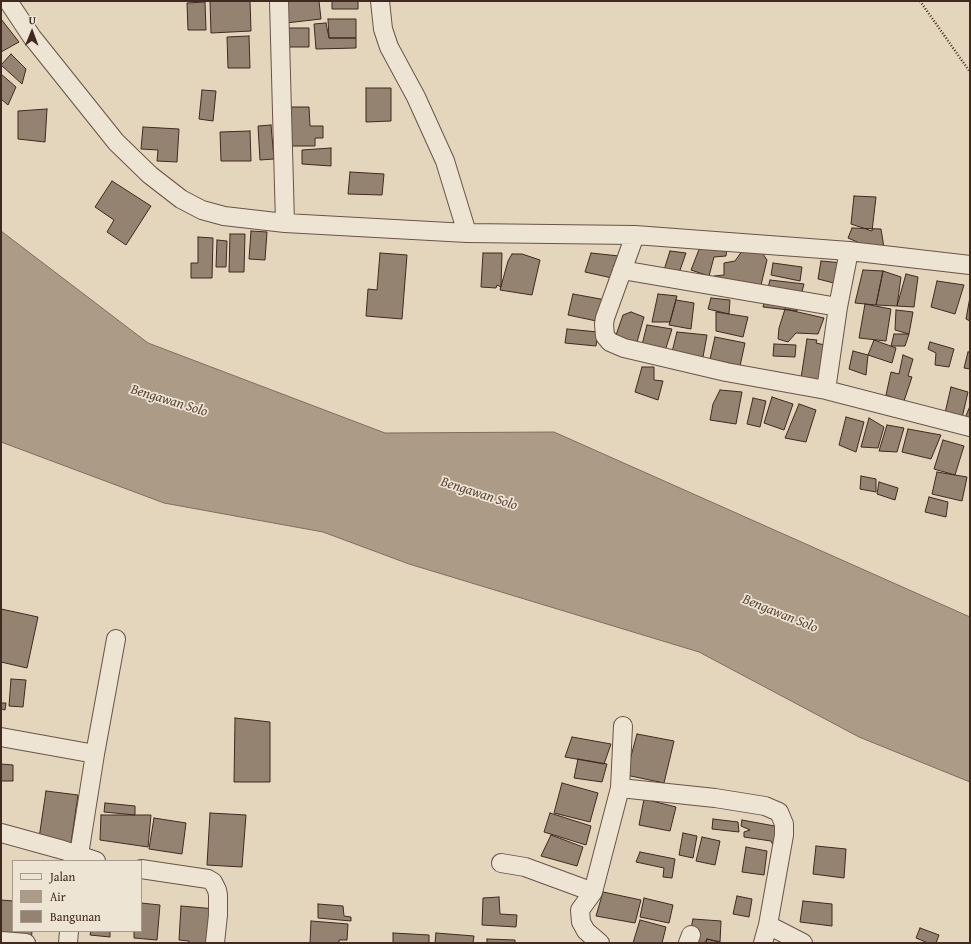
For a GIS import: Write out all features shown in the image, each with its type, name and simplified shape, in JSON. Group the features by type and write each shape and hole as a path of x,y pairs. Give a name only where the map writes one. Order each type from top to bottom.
{"street":[{"path":"8,1 32,37 116,142 150,175 181,199 202,210 224,216 285,223 467,233 635,235 849,251 970,265"},
{"path":"279,1 285,223"},
{"path":"380,1 383,29 389,48 416,97 445,161 467,233"},
{"path":"635,235 604,324 605,336 610,342 624,348 726,372 826,390 970,427"},
{"path":"826,390 838,307 849,251"},
{"path":"622,270 838,307"},
{"path":"79,858 95,754 116,638"},
{"path":"600,943 586,931 582,922 580,910 593,892 620,788 622,726"},
{"path":"1,737 95,754"},
{"path":"620,788 715,798 765,806 779,812 784,824 784,835 768,925 762,943"},
{"path":"1,833 79,858 90,860"},
{"path":"501,863 525,867 593,892"},
{"path":"142,869 208,879 213,882 218,895 218,915 215,943"},
{"path":"768,925 803,943"},
{"path":"68,943 69,932"},
{"path":"1,941 26,943"}],"path":[{"path":"920,1 970,72"}],"water":[{"name":"Bengawan Solo","path":"1,231 148,343 385,433 554,432 970,617 970,782 859,737 699,652 409,564 323,532 164,503 1,442"}],"building":[{"path":"210,1 250,1 251,31 211,33"},
{"path":"283,1 319,1 321,19 286,23"},
{"path":"332,1 358,1 358,9 332,9"},
{"path":"205,2 206,30 188,30 187,3"},
{"path":"1,19 19,42 1,52"},
{"path":"328,19 356,19 356,38 329,38"},
{"path":"326,23 329,38 356,38 356,48 316,49 314,24"},
{"path":"286,28 309,28 309,47 286,47"},
{"path":"249,36 250,68 228,68 227,37"},
{"path":"11,54 26,69 22,84 1,65"},
{"path":"1,74 16,87 8,105 1,99"},
{"path":"366,88 391,88 391,121 366,122"},
{"path":"202,90 216,91 213,121 199,119"},
{"path":"288,107 309,107 310,126 323,126 323,138 315,138 315,146 289,146"},
{"path":"47,109 45,142 18,139 18,111"},
{"path":"271,125 274,159 260,160 258,126"},
{"path":"143,127 179,129 177,162 157,161 158,150 141,149"},
{"path":"250,131 251,161 221,161 220,132"},
{"path":"331,148 331,166 302,164 302,150"},
{"path":"350,172 384,174 382,195 348,194"},
{"path":"112,181 151,206 126,245 107,232 114,220 95,207"},
{"path":"854,196 876,197 872,231 851,224"},
{"path":"852,228 881,229 885,254 848,238"},
{"path":"251,231 267,232 265,260 249,259"},
{"path":"230,234 245,234 244,272 229,272"},
{"path":"198,237 213,238 212,278 191,278 191,263 198,263"},
{"path":"217,240 227,241 226,267 216,267"},
{"path":"700,247 727,247 726,256 714,257 709,276 691,270"},
{"path":"670,251 686,253 679,273 664,270"},
{"path":"742,251 761,251 767,260 761,285 718,281 714,276 724,275 724,263 735,261"},
{"path":"380,253 407,255 402,319 366,316 368,289 377,290"},
{"path":"483,253 502,253 501,287 497,285 496,288 481,287"},
{"path":"591,253 619,256 612,278 585,272"},
{"path":"512,254 522,254 540,260 532,295 500,290 508,261"},
{"path":"821,261 843,263 838,284 818,279"},
{"path":"773,263 802,267 800,281 771,275"},
{"path":"863,270 883,271 876,305 855,303"},
{"path":"883,271 901,277 897,306 876,305"},
{"path":"906,274 918,277 914,307 897,306"},
{"path":"770,280 804,284 797,311 763,307"},
{"path":"937,281 964,285 955,314 931,307"},
{"path":"573,294 606,300 601,322 568,315"},
{"path":"658,294 677,296 670,322 652,322"},
{"path":"970,297 970,321 966,319"},
{"path":"711,298 730,300 729,314 708,309"},
{"path":"676,300 694,303 691,329 669,325"},
{"path":"865,304 891,309 886,341 859,338"},
{"path":"785,309 824,318 818,334 796,333 788,342 778,339 779,328"},
{"path":"896,310 913,312 909,334 895,330"},
{"path":"631,312 644,317 637,342 615,338 623,315"},
{"path":"716,312 748,317 743,337 716,331"},
{"path":"647,325 672,329 665,351 642,345"},
{"path":"567,329 598,332 596,346 565,343"},
{"path":"677,332 707,335 703,357 672,352"},
{"path":"894,334 909,334 905,346 891,346"},
{"path":"715,337 745,343 740,366 710,359"},
{"path":"807,339 817,340 816,343 825,345 822,382 801,378"},
{"path":"874,340 896,348 892,363 868,355"},
{"path":"930,342 954,349 949,367 935,365 936,353 928,349"},
{"path":"774,344 796,345 795,357 773,356"},
{"path":"853,351 868,355 866,375 849,369"},
{"path":"968,352 970,352 970,369 964,368"},
{"path":"903,355 913,359 908,376 912,377 904,401 886,395 891,372 899,374"},
{"path":"642,367 654,367 654,380 663,381 658,400 635,392"},
{"path":"951,387 968,392 962,418 945,413"},
{"path":"720,390 742,392 736,424 710,420 713,404"},
{"path":"772,397 793,404 784,430 764,423"},
{"path":"753,398 766,401 760,427 747,424"},
{"path":"799,404 816,410 806,442 785,438"},
{"path":"970,406 970,420 965,418"},
{"path":"846,417 864,422 856,452 839,445"},
{"path":"869,418 884,427 878,448 861,447"},
{"path":"887,425 904,428 897,452 879,451"},
{"path":"908,429 941,435 931,459 902,452"},
{"path":"943,440 964,446 955,475 934,469"},
{"path":"937,472 967,477 962,501 932,494"},
{"path":"861,476 876,479 876,492 860,489"},
{"path":"879,482 898,488 895,500 877,494"},
{"path":"929,497 948,502 946,517 925,512"},
{"path":"1,609 38,617 27,668 1,662"},
{"path":"11,679 26,680 23,707 9,706"},
{"path":"1,703 6,703 5,710 1,709"},
{"path":"235,718 270,722 270,782 234,782"},
{"path":"637,734 674,741 664,783 626,775"},
{"path":"572,737 611,744 604,764 565,757"},
{"path":"578,759 607,764 602,782 574,778"},
{"path":"1,764 13,765 13,781 1,781"},
{"path":"562,783 598,793 590,822 554,813"},
{"path":"46,791 78,795 70,850 38,845"},
{"path":"644,799 676,807 670,831 639,825"},
{"path":"105,803 135,806 135,815 104,812"},
{"path":"210,813 246,815 242,867 207,865"},
{"path":"550,813 591,826 586,845 544,832"},
{"path":"101,815 151,815 148,847 100,840"},
{"path":"154,818 186,823 182,854 149,849"},
{"path":"713,819 738,822 739,832 712,829"},
{"path":"742,820 780,827 776,852 771,841 744,837 744,832 750,830 741,826"},
{"path":"683,833 697,836 693,858 679,855"},
{"path":"551,835 583,847 577,866 541,856"},
{"path":"702,837 720,841 715,865 696,861"},
{"path":"816,846 846,849 844,878 813,874"},
{"path":"746,847 767,851 764,875 742,872"},
{"path":"640,852 675,859 672,878 663,877 664,868 636,862"},
{"path":"603,892 641,900 635,923 596,916"},
{"path":"737,896 752,899 749,917 733,914"},
{"path":"499,897 500,914 517,915 516,927 482,925 483,898"},
{"path":"644,898 673,905 669,923 640,917"},
{"path":"1,900 12,901 12,932 32,932 31,943 1,941"},
{"path":"803,901 832,904 832,926 800,922"},
{"path":"142,903 160,905 157,940 134,938 134,932 142,932"},
{"path":"318,904 343,906 344,916 351,917 351,921 318,918"},
{"path":"181,906 216,909 213,943 189,943 189,941 179,940"},
{"path":"693,919 721,921 720,942 707,939 704,943 688,943"},
{"path":"640,920 666,927 662,943 633,943"},
{"path":"311,921 348,924 347,940 339,940 339,943 310,943"},
{"path":"920,928 939,935 936,943 928,943 916,938"},
{"path":"91,932 110,932 110,937 90,935"},
{"path":"393,933 429,935 429,943 393,943"},
{"path":"436,933 474,936 473,943 435,943"},
{"path":"487,939 515,940 515,943 487,943"},
{"path":"707,939 720,942 720,943 706,943"}]}
